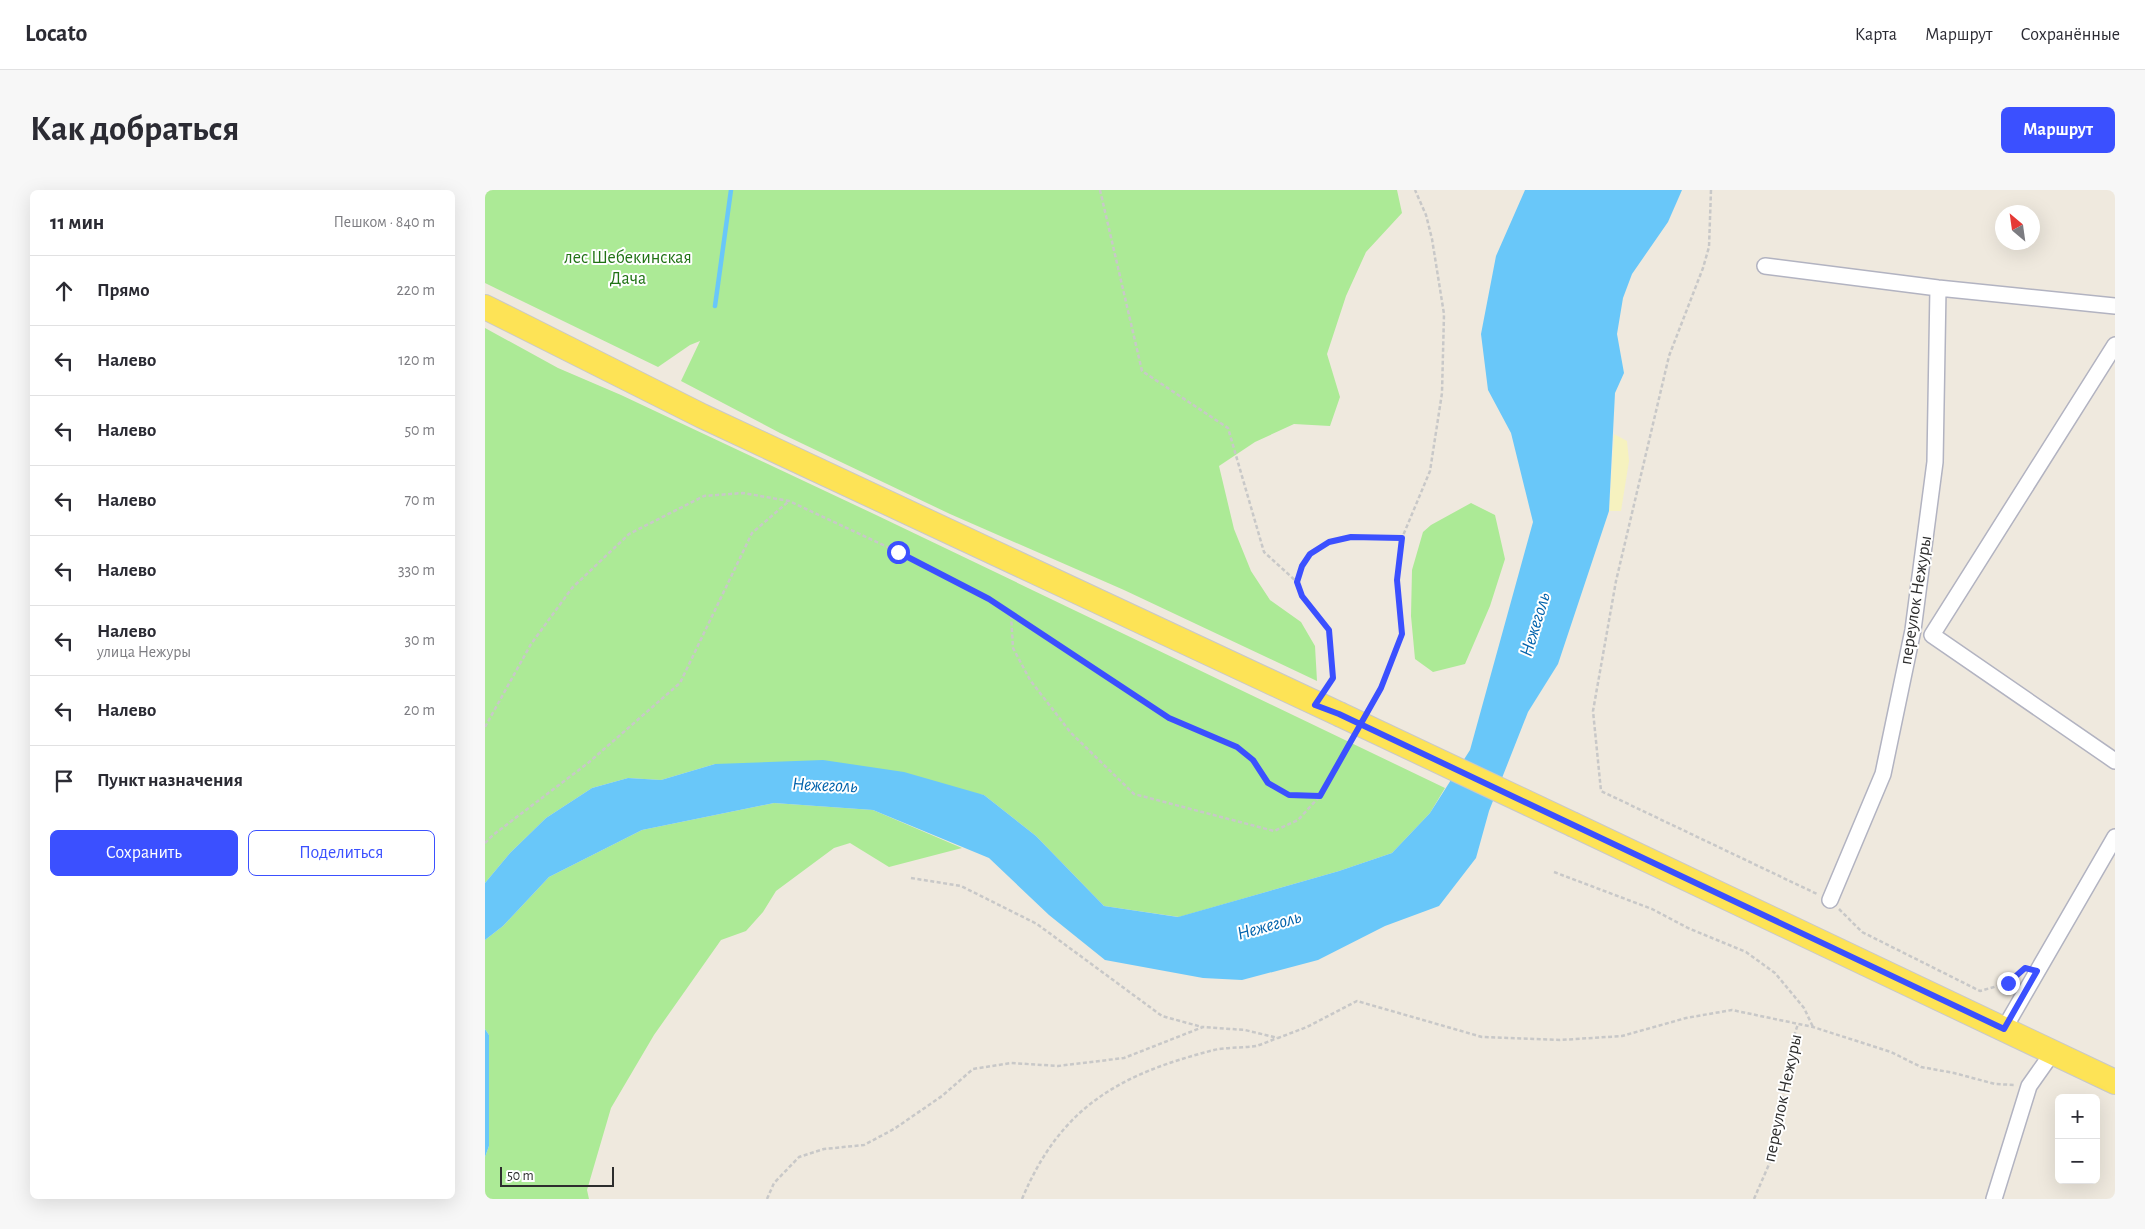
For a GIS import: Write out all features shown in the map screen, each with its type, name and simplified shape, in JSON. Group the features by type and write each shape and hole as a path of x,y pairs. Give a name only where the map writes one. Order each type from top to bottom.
{"main road":[{"path":"485,306 702,416 1315,705 1339,714 2115,1082"}],"street":[{"path":"1765,266 1938,288 2115,306"},
{"name":"переулок Нежуры","path":"1830,900 1883,774 1913,630 1935,462 1938,288"},
{"name":"переулок Нежуры","path":"2115,345 1932,635 2115,760"},
{"path":"1913,630 1932,635"},
{"path":"2004,1029 2115,836"},
{"path":"1994,1199 2029,1086 2053,1052"}],"path":[{"path":"1100,190 1142,370 1228,428 1264,552 1297,582 1302,596 1329,630 1333,678 1315,705"},
{"path":"1367,712 1381,688 1402,634 1397,580 1402,538 1430,471 1442,393 1444,314 1432,239 1426,215 1415,190"},
{"path":"1711,190 1709,247 1703,268 1669,356 1616,581 1593,711 1601,790 1830,900 1862,932 1980,991 2008,983 2025,968 2037,971"},
{"path":"485,728 531,644 571,588 629,534 704,496 743,493 789,501 906,556 989,599 1169,718 1237,747 1253,760 1268,783 1289,795 1320,796"},
{"path":"485,844 493,835 588,763 680,683 752,533 789,501"},
{"path":"1297,582 1302,566 1310,554 1329,542 1351,537 1402,538"},
{"path":"1011,615 1013,648 1030,680 1071,733 1134,794 1274,831 1298,820 1320,796 1354,736"},
{"path":"1554,872 1651,909 1688,928 1746,952 1775,973 1804,1008 1813,1027"},
{"path":"911,878 961,886 1037,924 1162,1016 1203,1027 1245,1030 1279,1038"},
{"path":"1022,1199 1035,1168 1073,1117 1106,1091 1166,1064 1216,1049 1257,1046 1307,1027 1357,1001 1482,1037 1560,1040 1622,1036 1670,1022 1732,1010 1813,1027 1891,1052 1921,1067 1995,1084 2029,1086"},
{"name":"переулок Нежуры","path":"1754,1199 1773,1155 1791,1045 1799,1024"},
{"path":"767,1199 774,1183 799,1157 824,1149 864,1144 895,1130 942,1096 973,1069 1011,1063 1058,1066 1124,1058 1203,1027"}],"green space":[{"name":"лес Шебекинская Дача","path":"485,190 1397,190 1402,213 1366,252 1346,296 1327,354 1340,397 1330,426 1294,424 1255,442 1219,466 1234,529 1251,571 1270,600 1301,622 1315,646 1317,681 1124,590 950,514 780,433 681,381 700,341 690,345 658,367 485,283"},
{"path":"485,328 558,368 621,395 874,514 1445,788 1430,813 1392,853 1339,871 1179,917 1104,906 1036,836 984,795 763,764 715,764 661,780 628,778 592,788 546,818 510,853 485,883"},
{"path":"1471,503 1495,515 1505,559 1490,606 1465,664 1433,672 1415,659 1411,616 1412,570 1423,532 1431,525"},
{"path":"774,803 873,810 962,848 889,867 850,843 834,848 776,891 763,912 746,931 721,940 654,1035 611,1108 587,1190 589,1199 485,1199 485,1157 489,1146 489,1035 485,1029 485,940 503,926 549,877 642,830"}],"sand":[{"path":"1614,434 1627,441 1629,461 1621,511 1609,511"}],"water":[{"name":"Нежеголь","path":"1525,190 1682,190 1668,222 1632,274 1623,298 1617,334 1624,373 1615,393 1609,511 1558,664 1528,712 1489,811 1476,858 1439,906 1385,926 1318,960 1242,980 1203,978 1105,960 1049,915 989,858 873,810 774,803 642,830 549,877 503,926 485,940 485,883 510,853 546,818 592,788 628,778 661,780 715,764 823,760 904,772 984,795 1036,836 1104,906 1178,917 1339,871 1392,853 1430,813 1470,750 1533,522 1511,433 1488,390 1481,334 1496,256"},
{"path":"485,1029 489,1035 489,1146 485,1157"}],"waterway":[{"path":"715,306 731,190"}],"route":[{"path":"898,552 989,599 1169,718 1237,747 1253,760 1268,783 1289,795 1320,796 1349,744 1381,688 1402,634 1397,580 1402,538 1351,537 1329,542 1310,554 1302,566 1297,582 1302,596 1329,630 1333,678 1315,705 1339,714 1574,826 2004,1029 2037,971 2025,968 2008,983"}]}
